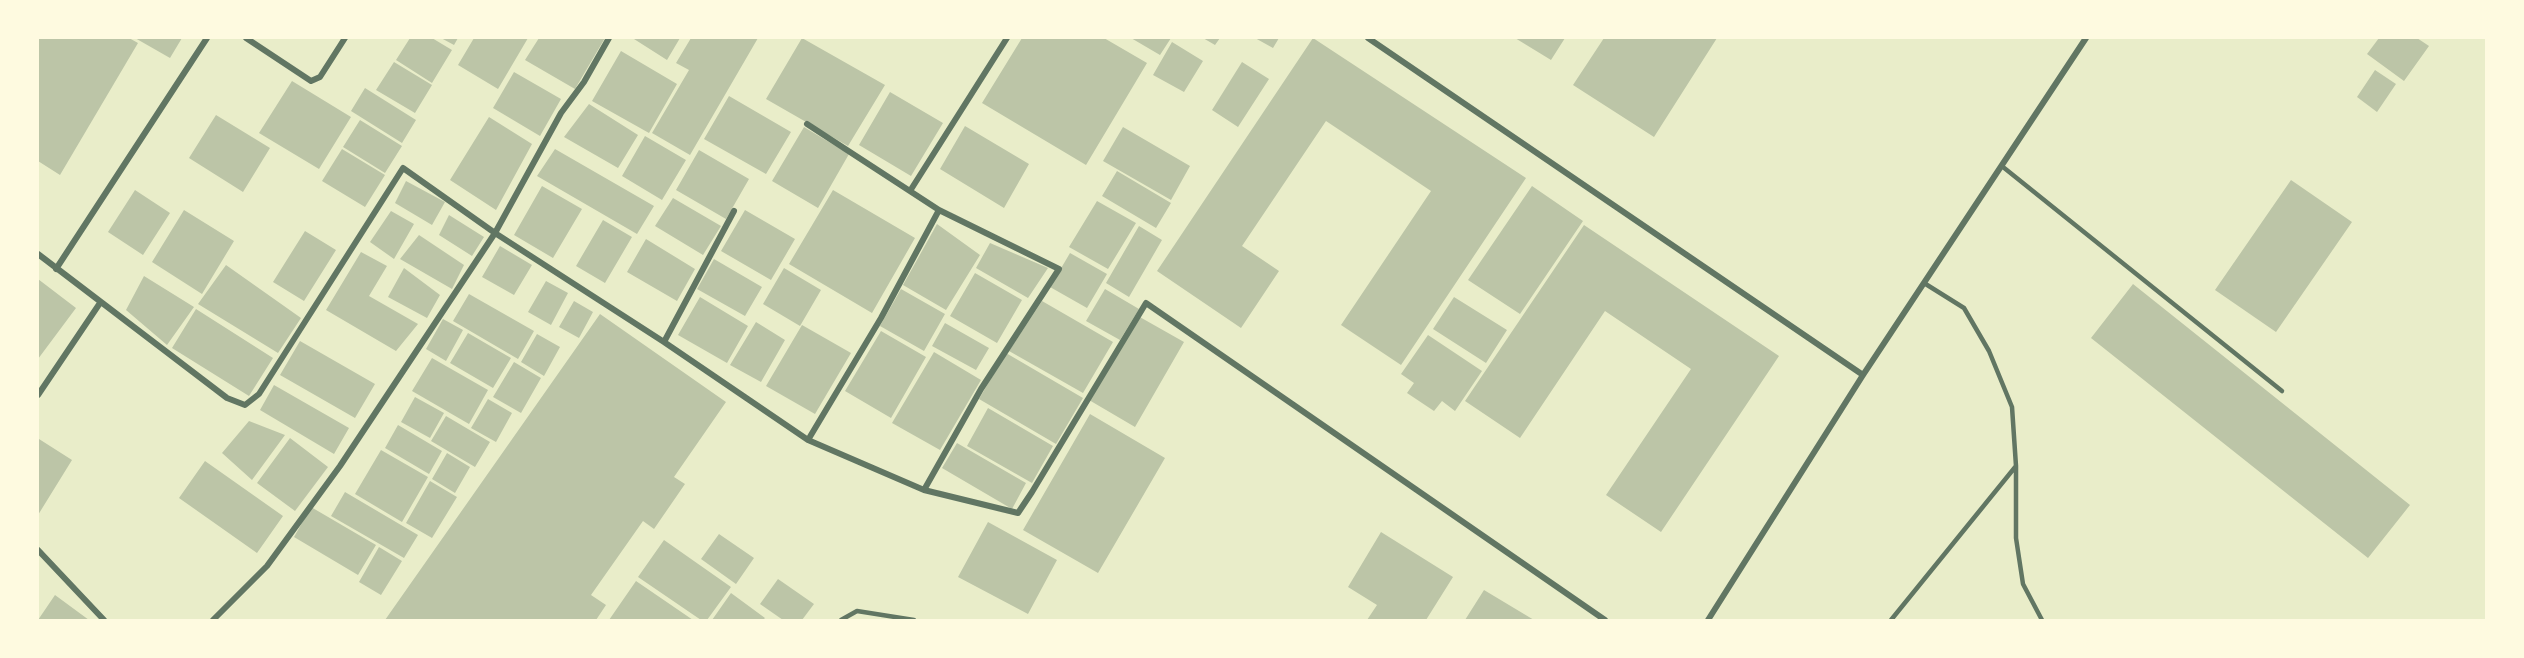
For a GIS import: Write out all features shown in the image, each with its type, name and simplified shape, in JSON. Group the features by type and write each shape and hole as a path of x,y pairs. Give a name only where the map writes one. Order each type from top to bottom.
{"street":[{"path":"56,268 207,38"},
{"path":"246,38 311,81 320,77 345,38"},
{"path":"213,621 267,566 340,466 495,233 561,113 584,82 609,38"},
{"path":"910,190 1007,38"},
{"path":"1368,38 1863,375"},
{"path":"1708,621 1863,375 2003,167 2086,38"},
{"path":"807,124 939,210 1059,269 981,389 924,490"},
{"path":"38,254 227,398 245,405 259,394 403,168 495,233 664,342 808,440 924,490 1018,513 1146,303 1605,621"},
{"path":"808,440 881,318 939,210"},
{"path":"664,342 734,211"},
{"path":"38,394 100,303"},
{"path":"38,550 104,621"}],"lane":[{"path":"2003,167 2282,392"},
{"path":"1924,283 1964,309 1989,351 2012,407 2016,466 2016,538 2023,584 2042,621"},
{"path":"1891,621 2016,466"},
{"path":"841,621 857,611 914,621"}],"building":[{"path":"38,38 129,38 138,43 60,175 38,161"},
{"path":"135,38 182,38 170,58"},
{"path":"410,38 432,38 452,50 432,83 396,60"},
{"path":"441,38 458,38 454,45"},
{"path":"474,38 528,38 498,89 458,65"},
{"path":"539,38 605,38 575,89 525,60"},
{"path":"635,38 680,38 667,60"},
{"path":"691,38 758,38 690,155 652,133 689,70 676,63"},
{"path":"802,38 885,85 848,146 766,99"},
{"path":"1022,38 1104,38 1147,63 1086,165 982,103"},
{"path":"1131,38 1171,38 1160,55"},
{"path":"1203,38 1220,38 1215,45"},
{"path":"1255,38 1279,38 1273,48"},
{"path":"1313,38 1526,178 1401,365 1341,325 1431,191 1326,121 1242,246 1279,271 1241,328 1157,271"},
{"path":"1515,38 1565,38 1551,60"},
{"path":"1604,38 1717,38 1654,137 1573,85"},
{"path":"2379,38 2417,38 2429,46 2404,81 2367,54"},
{"path":"1172,42 1203,61 1184,92 1153,75"},
{"path":"621,51 677,84 649,133 592,101"},
{"path":"394,62 432,85 415,113 376,90"},
{"path":"1242,62 1269,79 1238,127 1212,110"},
{"path":"2375,70 2396,84 2377,112 2357,97"},
{"path":"514,72 561,99 540,136 493,108"},
{"path":"292,81 351,117 319,169 259,133"},
{"path":"365,88 416,120 402,143 351,111"},
{"path":"890,92 943,123 911,176 859,145"},
{"path":"729,96 791,132 766,174 704,139"},
{"path":"589,104 638,135 618,168 564,137"},
{"path":"216,115 270,148 243,192 189,158"},
{"path":"489,117 532,144 496,210 450,180"},
{"path":"360,120 402,146 385,173 343,147"},
{"path":"965,126 1029,164 1004,208 940,169"},
{"path":"804,127 849,154 818,208 772,181"},
{"path":"1123,127 1190,166 1171,200 1103,161"},
{"path":"645,136 686,160 662,200 622,176"},
{"path":"342,149 385,175 365,207 322,181"},
{"path":"555,149 654,206 637,234 537,176"},
{"path":"699,150 749,179 726,219 676,190"},
{"path":"1117,171 1171,203 1156,228 1102,196"},
{"path":"2291,180 2352,222 2276,332 2215,290"},
{"path":"406,181 445,202 432,225 395,203"},
{"path":"542,186 582,209 553,258 514,235"},
{"path":"1532,186 1583,221 1520,314 1468,280"},
{"path":"135,190 170,213 143,255 108,232"},
{"path":"833,190 915,238 872,313 789,264"},
{"path":"673,198 721,226 703,255 655,226"},
{"path":"1097,201 1136,223 1108,269 1069,247"},
{"path":"184,210 234,241 202,294 152,262"},
{"path":"745,210 795,239 771,280 721,251"},
{"path":"391,211 414,224 394,259 370,242"},
{"path":"449,215 484,237 472,256 439,235"},
{"path":"603,220 632,237 605,283 576,266"},
{"path":"937,224 980,255 946,310 903,285"},
{"path":"1584,225 1779,356 1661,532 1606,495 1691,369 1605,311 1520,438 1465,401"},
{"path":"1139,226 1162,240 1129,297 1106,283"},
{"path":"305,231 336,250 304,301 273,282"},
{"path":"419,235 464,265 452,289 400,259"},
{"path":"646,239 695,269 677,301 627,272"},
{"path":"990,243 1048,268 1028,298 976,268"},
{"path":"500,246 532,265 514,295 482,277"},
{"path":"361,252 387,266 369,296 418,324 396,351 326,310"},
{"path":"1070,253 1107,274 1087,308 1050,287"},
{"path":"714,259 762,287 745,316 697,289"},
{"path":"226,265 301,318 278,353 198,304"},
{"path":"404,268 440,295 427,318 388,297"},
{"path":"784,268 821,290 800,326 763,304"},
{"path":"975,273 1022,300 997,343 950,316"},
{"path":"144,276 194,307 167,345 126,310"},
{"path":"38,279 76,308 38,359"},
{"path":"546,281 568,293 551,325 528,312"},
{"path":"2133,284 2410,505 2368,558 2091,338"},
{"path":"901,289 945,314 924,351 880,326"},
{"path":"1105,289 1139,309 1120,340 1086,321"},
{"path":"469,294 534,331 518,359 453,321"},
{"path":"700,297 748,326 727,363 678,335"},
{"path":"1454,297 1507,330 1486,363 1433,329"},
{"path":"574,301 593,312 579,338 559,327"},
{"path":"1042,301 1113,342 1083,393 1009,351"},
{"path":"196,309 273,358 249,396 172,348"},
{"path":"600,314 726,402 674,477 685,484 654,529 643,521 591,595 606,605 596,620 385,620"},
{"path":"1138,316 1184,342 1135,427 1089,400"},
{"path":"443,319 463,330 446,361 426,349"},
{"path":"756,322 785,340 761,382 730,365"},
{"path":"945,323 989,348 976,370 932,346"},
{"path":"802,325 851,353 815,414 766,386"},
{"path":"881,331 926,357 891,418 845,391"},
{"path":"468,333 511,358 493,388 450,363"},
{"path":"537,334 560,347 544,376 521,362"},
{"path":"1428,335 1482,371 1455,411 1442,401 1434,411 1407,393 1414,383 1401,374"},
{"path":"300,341 375,384 355,418 280,375"},
{"path":"934,352 981,380 940,450 892,423"},
{"path":"1006,353 1083,398 1056,444 979,399"},
{"path":"432,358 488,390 469,424 412,391"},
{"path":"514,362 541,378 521,413 493,397"},
{"path":"274,385 349,428 334,454 260,410"},
{"path":"415,397 444,413 430,438 401,422"},
{"path":"488,399 512,413 496,442 471,428"},
{"path":"988,408 1053,446 1032,483 967,446"},
{"path":"1090,414 1165,458 1098,573 1023,530"},
{"path":"446,416 490,442 475,467 431,441"},
{"path":"249,421 285,435 252,480 222,453"},
{"path":"398,425 442,451 429,474 385,448"},
{"path":"290,438 328,467 295,511 257,483"},
{"path":"39,439 72,460 38,515 38,442"},
{"path":"957,443 1026,483 1012,509 942,468"},
{"path":"381,450 428,477 402,522 355,494"},
{"path":"447,453 470,467 455,493 432,479"},
{"path":"205,461 283,516 257,553 179,498"},
{"path":"430,481 457,497 432,538 406,523"},
{"path":"345,492 418,535 404,558 331,516"},
{"path":"311,507 376,545 358,575 294,537"},
{"path":"988,522 1057,560 1028,614 958,577"},
{"path":"1381,532 1453,577 1426,620 1367,620 1377,605 1348,587"},
{"path":"719,534 754,558 736,584 701,559"},
{"path":"664,540 731,587 707,620 701,620 638,577"},
{"path":"379,547 402,561 381,595 359,582"},
{"path":"778,579 814,604 802,620 783,620 760,604"},
{"path":"636,581 693,620 609,620"},
{"path":"1484,590 1534,620 1465,620"},
{"path":"731,593 765,618 763,620 712,620"},
{"path":"55,595 89,620 38,620"}]}
